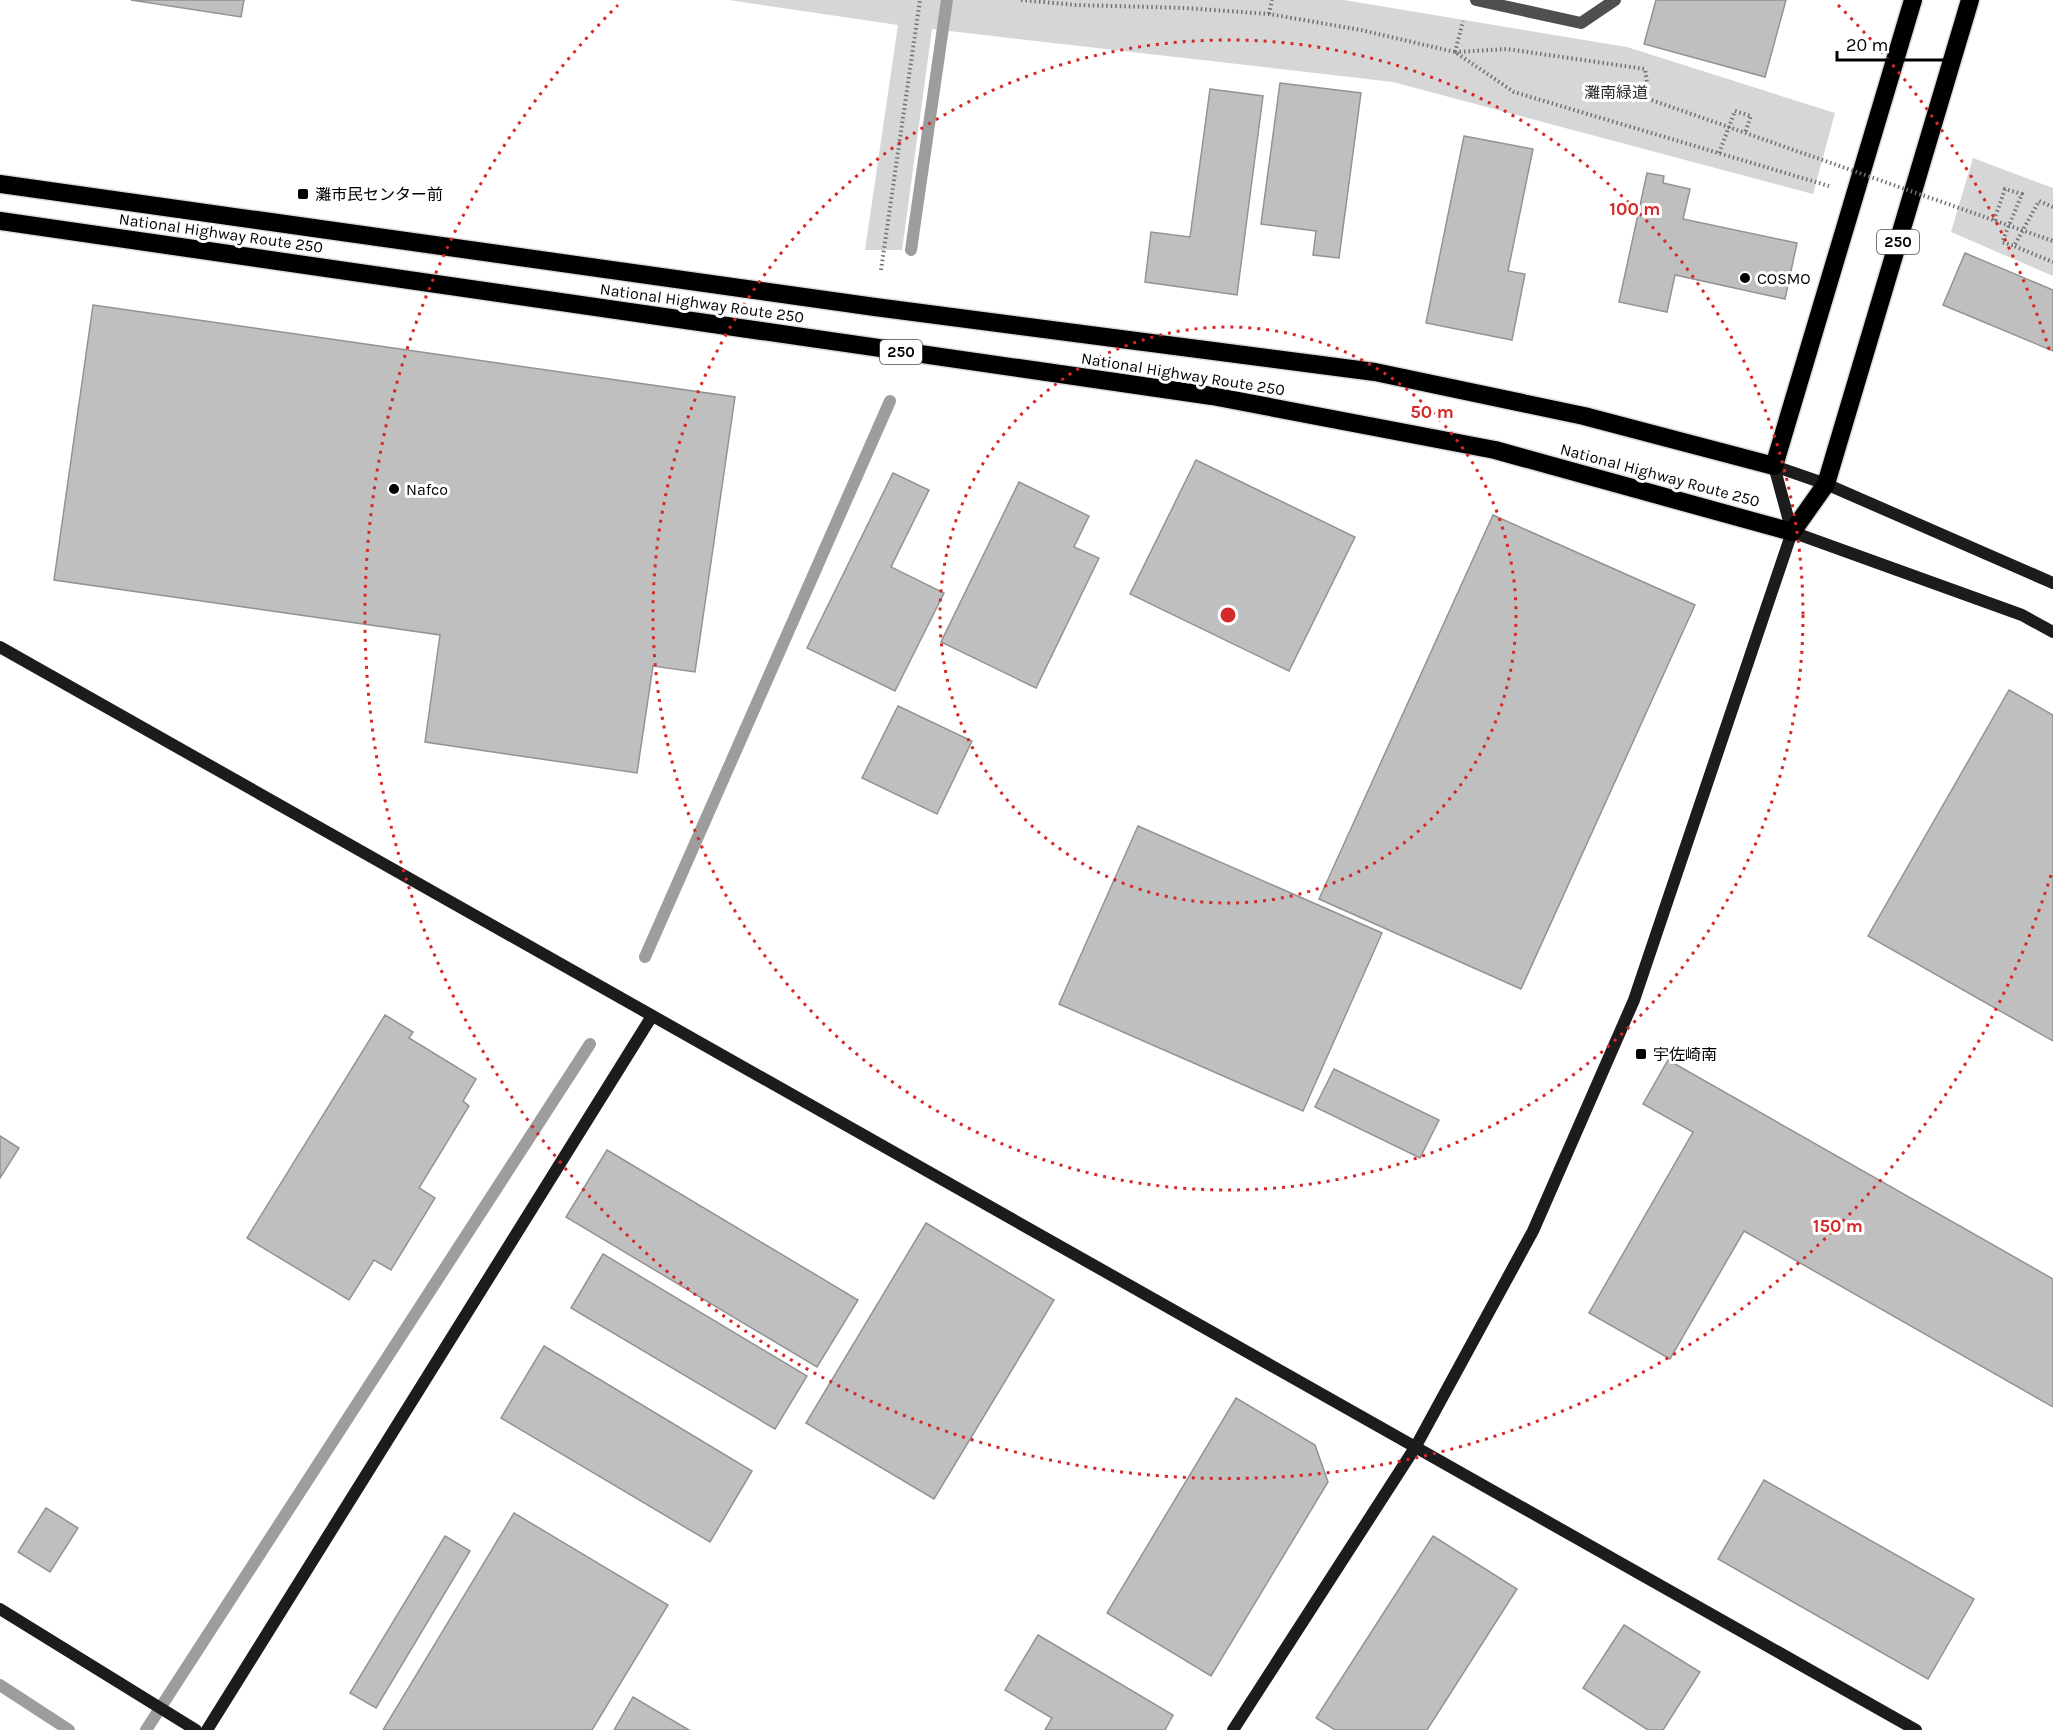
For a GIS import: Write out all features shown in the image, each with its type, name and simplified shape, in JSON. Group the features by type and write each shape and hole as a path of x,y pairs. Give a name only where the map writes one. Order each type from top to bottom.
{"highway":[{"path":"1774,466 1853,194 1913,0"},
{"name":"250","path":"1792,532 1826,484 1970,0"},
{"name":"National Highway Route 250","path":"0,184 887,308 1375,372 1584,416 1774,466"},
{"name":"National Highway Route 250","path":"0,221 1212,396 1495,450 1792,532"}],"street":[{"path":"1476,0 1581,23 1615,0"},
{"path":"1774,466 1826,484 2053,583"},
{"path":"1233,1730 1416,1446 1533,1232 1634,1000 1792,532 1774,466"},
{"path":"1792,532 2022,615 2053,632"},
{"path":"0,647 1916,1730"},
{"path":"207,1730 652,1016"},
{"path":"0,1609 196,1730"}],"path":[{"path":"881,270 920,0"},
{"path":"1021,0 1076,5 1185,8 1269,14 1361,30 1455,52 1507,50 1645,69 1647,83 1643,97 2053,241"},
{"path":"1269,14 1272,0"},
{"path":"1455,52 1466,10"},
{"path":"1455,52 1514,92 1853,194"},
{"path":"1719,153 1735,111 1751,116 1745,133"},
{"path":"1994,220 2006,189 2022,194 2002,242 2053,262"},
{"path":"2014,246 2039,201 2053,207"}],"green space":[{"name":"灘南緑道","path":"729,0 1344,0 1627,47 1835,113 1813,194 1393,82 932,29 902,250 865,250 898,25"},
{"path":"1973,158 2053,188 2053,276 1951,232"}],"building":[{"path":"131,0 244,0 241,17"},
{"path":"1656,0 1786,0 1765,77 1644,44"},
{"path":"1280,83 1361,93 1339,258 1313,255 1316,231 1261,224"},
{"path":"1210,89 1263,96 1237,295 1145,282 1151,232 1190,237"},
{"path":"1464,136 1533,149 1508,271 1525,274 1512,340 1426,323"},
{"path":"1647,173 1664,176 1663,183 1690,189 1683,219 1797,243 1785,299 1675,275 1667,312 1619,302"},
{"path":"1965,253 2053,290 2053,351 1943,305"},
{"name":"Nafco","path":"93,305 735,397 695,672 653,666 637,773 425,742 440,635 54,580"},
{"path":"1196,460 1355,537 1289,671 1130,594"},
{"path":"893,473 929,490 891,567 944,593 895,691 807,648"},
{"path":"1019,482 1089,516 1074,547 1099,558 1036,688 941,642"},
{"path":"1493,515 1695,605 1521,989 1319,899"},
{"path":"2009,690 2053,715 2053,1041 1868,936"},
{"path":"898,706 972,741 937,814 862,778"},
{"path":"1138,826 1382,933 1303,1111 1059,1004"},
{"path":"385,1015 413,1032 409,1038 476,1079 463,1101 469,1106 419,1188 435,1198 391,1270 374,1260 349,1300 247,1238"},
{"path":"1668,1060 2053,1279 2053,1407 1744,1231 1670,1359 1589,1313 1693,1132 1643,1104"},
{"path":"1334,1069 1439,1120 1420,1158 1315,1107"},
{"path":"0,1136 19,1148 0,1178"},
{"path":"607,1150 858,1300 817,1367 566,1217"},
{"path":"926,1223 1054,1300 934,1499 806,1423"},
{"path":"603,1254 807,1376 775,1429 571,1308"},
{"path":"544,1346 752,1471 710,1542 501,1418"},
{"path":"1236,1398 1315,1445 1328,1482 1211,1676 1107,1613"},
{"path":"1764,1480 1974,1599 1928,1679 1718,1559"},
{"path":"46,1508 78,1528 50,1572 18,1552"},
{"path":"514,1513 668,1605 592,1730 383,1730"},
{"path":"445,1536 470,1551 376,1708 350,1693"},
{"path":"1433,1536 1517,1589 1427,1730 1335,1730 1316,1718"},
{"path":"1624,1625 1700,1672 1663,1730 1648,1730 1583,1688"},
{"path":"1038,1635 1173,1715 1165,1730 1045,1730 1052,1718 1005,1690"},
{"path":"633,1697 689,1730 614,1730"}],"waterway":[{"path":"911,250 947,0"},
{"path":"645,957 890,401"},
{"path":"146,1730 590,1044"},
{"path":"0,1685 69,1730"}],"place":[{"name":"灘市民センター前","path":"303,194"},
{"name":"COSMO","path":"1745,278"},
{"name":"Nafco","path":"394,489"},
{"name":"宇佐崎南","path":"1641,1054"}]}
